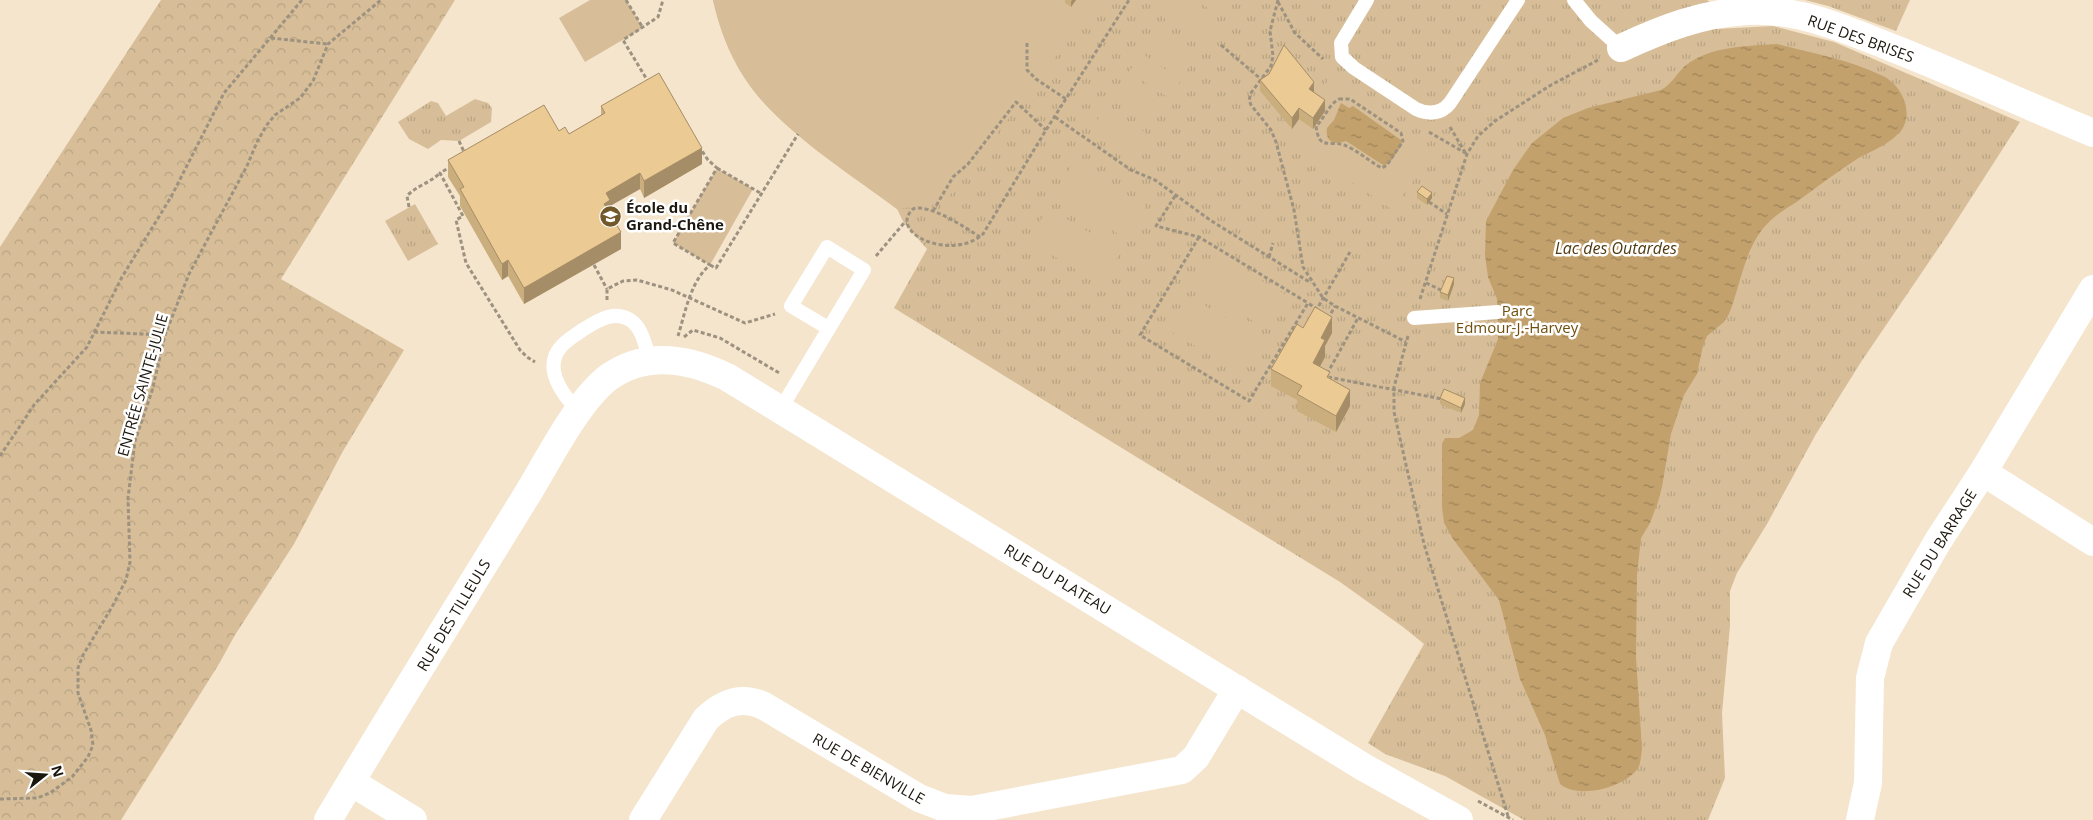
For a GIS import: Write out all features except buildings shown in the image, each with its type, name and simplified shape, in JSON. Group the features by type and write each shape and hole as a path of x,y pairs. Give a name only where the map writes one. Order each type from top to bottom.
{"street":[{"name":"RUE DES BRISES","path":"1621,48 1681,23 1716,14 1750,11 1793,14 1853,32 1957,74 2093,133"},
{"name":"RUE DU BARRAGE","path":"1860,820 1868,783 1870,678 1879,643 1938,541 1983,472 2093,289"},
{"name":"RUE DU PLATEAU","path":"650,360 681,361 707,369 727,378 1365,768 1459,820"},
{"name":"RUE DES TILLEULS","path":"328,820 578,411 592,393 608,378 625,368 650,360"},
{"path":"1983,472 2093,542"},
{"name":"RUE DE BIENVILLE","path":"643,820 706,719 716,710 732,702 746,700 764,706 919,798 941,807 959,810 995,807 1182,770 1196,757 1238,689"},
{"path":"351,782 413,820"}],"lane":[{"path":"1367,0 1340,42 1342,57 1354,68 1424,113 1440,110 1450,103 1518,0"},
{"path":"1574,0 1592,21 1621,48"},
{"path":"780,410 864,270 827,247 791,306 828,328"},
{"path":"1414,318 1498,312"},
{"path":"578,411 562,393 554,370 559,349 572,337 607,316 623,317 633,322 638,328 650,360"}],"path":[{"path":"0,456 34,405 87,347 122,277 171,197 224,93 302,0"},
{"name":"ENTRÉE SAINTE-JULIE","path":"0,799 37,798 50,793 63,785 81,768 93,745 91,730 78,693 78,668 83,655 126,580 130,562 127,512 131,463 135,441 152,391 165,335 189,274 247,166 257,142 275,115 300,98 312,81 328,44 381,0"},
{"path":"626,0 643,28"},
{"path":"653,88 623,40 658,17 663,0"},
{"path":"980,237 933,210 918,207 908,214 907,223 926,242 937,245 959,245 980,237 989,226 1046,130 1129,0"},
{"path":"1278,0 1270,31 1273,56 1271,66 1251,93 1251,106 1271,130 1276,142 1294,210 1303,267 1312,284 1323,298 1406,342"},
{"path":"271,38 328,44"},
{"path":"1027,43 1027,70 1036,79 1066,99"},
{"path":"1221,45 1264,82"},
{"path":"1508,817 1424,544 1394,412 1394,391 1406,342 1467,154 1478,136 1509,110 1621,48"},
{"path":"1339,99 1350,99 1401,133 1403,141 1387,165 1382,168 1343,144 1326,144 1322,142 1316,126 1320,120 1333,102 1339,99"},
{"path":"933,210 953,177 968,164 1016,102 1046,130"},
{"path":"1055,117 1131,170 1156,180 1175,196 1210,220 1312,284"},
{"path":"1446,121 1467,154"},
{"path":"717,168 673,244 716,268 798,134"},
{"path":"459,141 467,158"},
{"path":"698,143 708,160 717,168 762,194"},
{"path":"409,207 407,196 410,192 433,180 440,173 454,165"},
{"path":"440,173 464,216 456,220 466,263 520,350 536,362"},
{"path":"1175,196 1156,226 1199,237 1317,309 1350,252"},
{"path":"1429,202 1447,215"},
{"path":"864,270 904,222 907,223"},
{"path":"1199,237 1140,335 1249,401 1308,303"},
{"path":"1268,257 1273,243"},
{"path":"594,264 607,289 607,294"},
{"path":"672,336 678,337 690,298 702,270 710,265"},
{"path":"607,289 623,281 637,280 672,290 745,323 777,314"},
{"path":"1426,283 1443,291"},
{"path":"1326,322 1335,306"},
{"path":"1358,318 1325,377 1442,399"},
{"path":"683,338 692,330 720,338 786,377"},
{"path":"94,332 165,335"}],"green space":[{"path":"161,0 455,0 281,279 404,350 343,451 294,544 235,635 219,664 121,820 0,820 0,247"},
{"path":"590,0 626,0 643,28 585,62 559,18"},
{"name":"Parc Edmour-J.-Harvey","path":"713,0 1707,0 1710,2 1716,29 1773,26 1834,42 2020,122 1948,234 1861,362 1816,434 1767,524 1737,573 1730,591 1730,626 1722,713 1725,778 1708,820 1524,820 1445,776 1385,754 1368,743 1424,644 1340,582 894,308 927,249 904,223 897,209 793,131 758,96 744,77 729,50 721,30"},
{"path":"713,0 1099,0 944,203 897,209 793,131 758,96 744,77 729,50 721,30"},
{"path":"1175,0 1216,25 1204,44 1164,18"},
{"path":"1196,0 1233,0 1221,17"},
{"path":"1805,0 1910,0 1896,31 1828,6"},
{"path":"1159,26 1199,53 1186,71 1146,45"},
{"path":"1141,53 1181,80 1169,98 1129,72"},
{"path":"1331,76 1433,151 1393,210 1293,142 1292,129 1260,91 1269,86 1314,93 1325,85"},
{"path":"1123,80 1163,106 1151,125 1111,98"},
{"path":"475,99 488,103 492,108 491,122 459,141 441,140 428,149 409,139 398,122 431,101 438,103 446,116"},
{"path":"1106,107 1146,133 1134,152 1094,125"},
{"path":"1073,163 1146,206 1127,239 1054,196"},
{"path":"717,168 753,189 710,265 673,243"},
{"path":"415,204 438,244 408,261 385,221"},
{"path":"1048,208 1121,251 1101,284 1028,241"},
{"path":"1215,254 1288,296 1269,330 1195,287"},
{"path":"1190,297 1263,340 1243,374 1170,331"}],"water":[{"name":"Lac des Outardes","path":"1777,44 1844,61 1870,70 1890,80 1901,93 1904,101 1906,118 1904,126 1895,137 1885,144 1857,159 1776,215 1755,241 1749,253 1729,314 1724,322 1707,336 1697,374 1684,395 1671,434 1658,502 1650,523 1641,538 1637,575 1636,657 1642,749 1639,766 1632,775 1613,786 1590,791 1568,789 1560,784 1545,735 1520,679 1499,600 1453,539 1444,523 1442,507 1442,444 1445,438 1459,438 1473,430 1479,415 1480,383 1498,339 1497,299 1488,277 1485,255 1486,221 1513,170 1532,143 1563,118 1588,108 1661,90 1686,65 1707,54 1730,48"},
{"path":"1341,103 1349,108 1353,106 1401,140 1402,145 1389,164 1383,165 1346,141 1338,143 1329,139 1327,128 1334,120"}],"place":[{"name":"École du Grand-Chêne","path":"610,216"}]}
